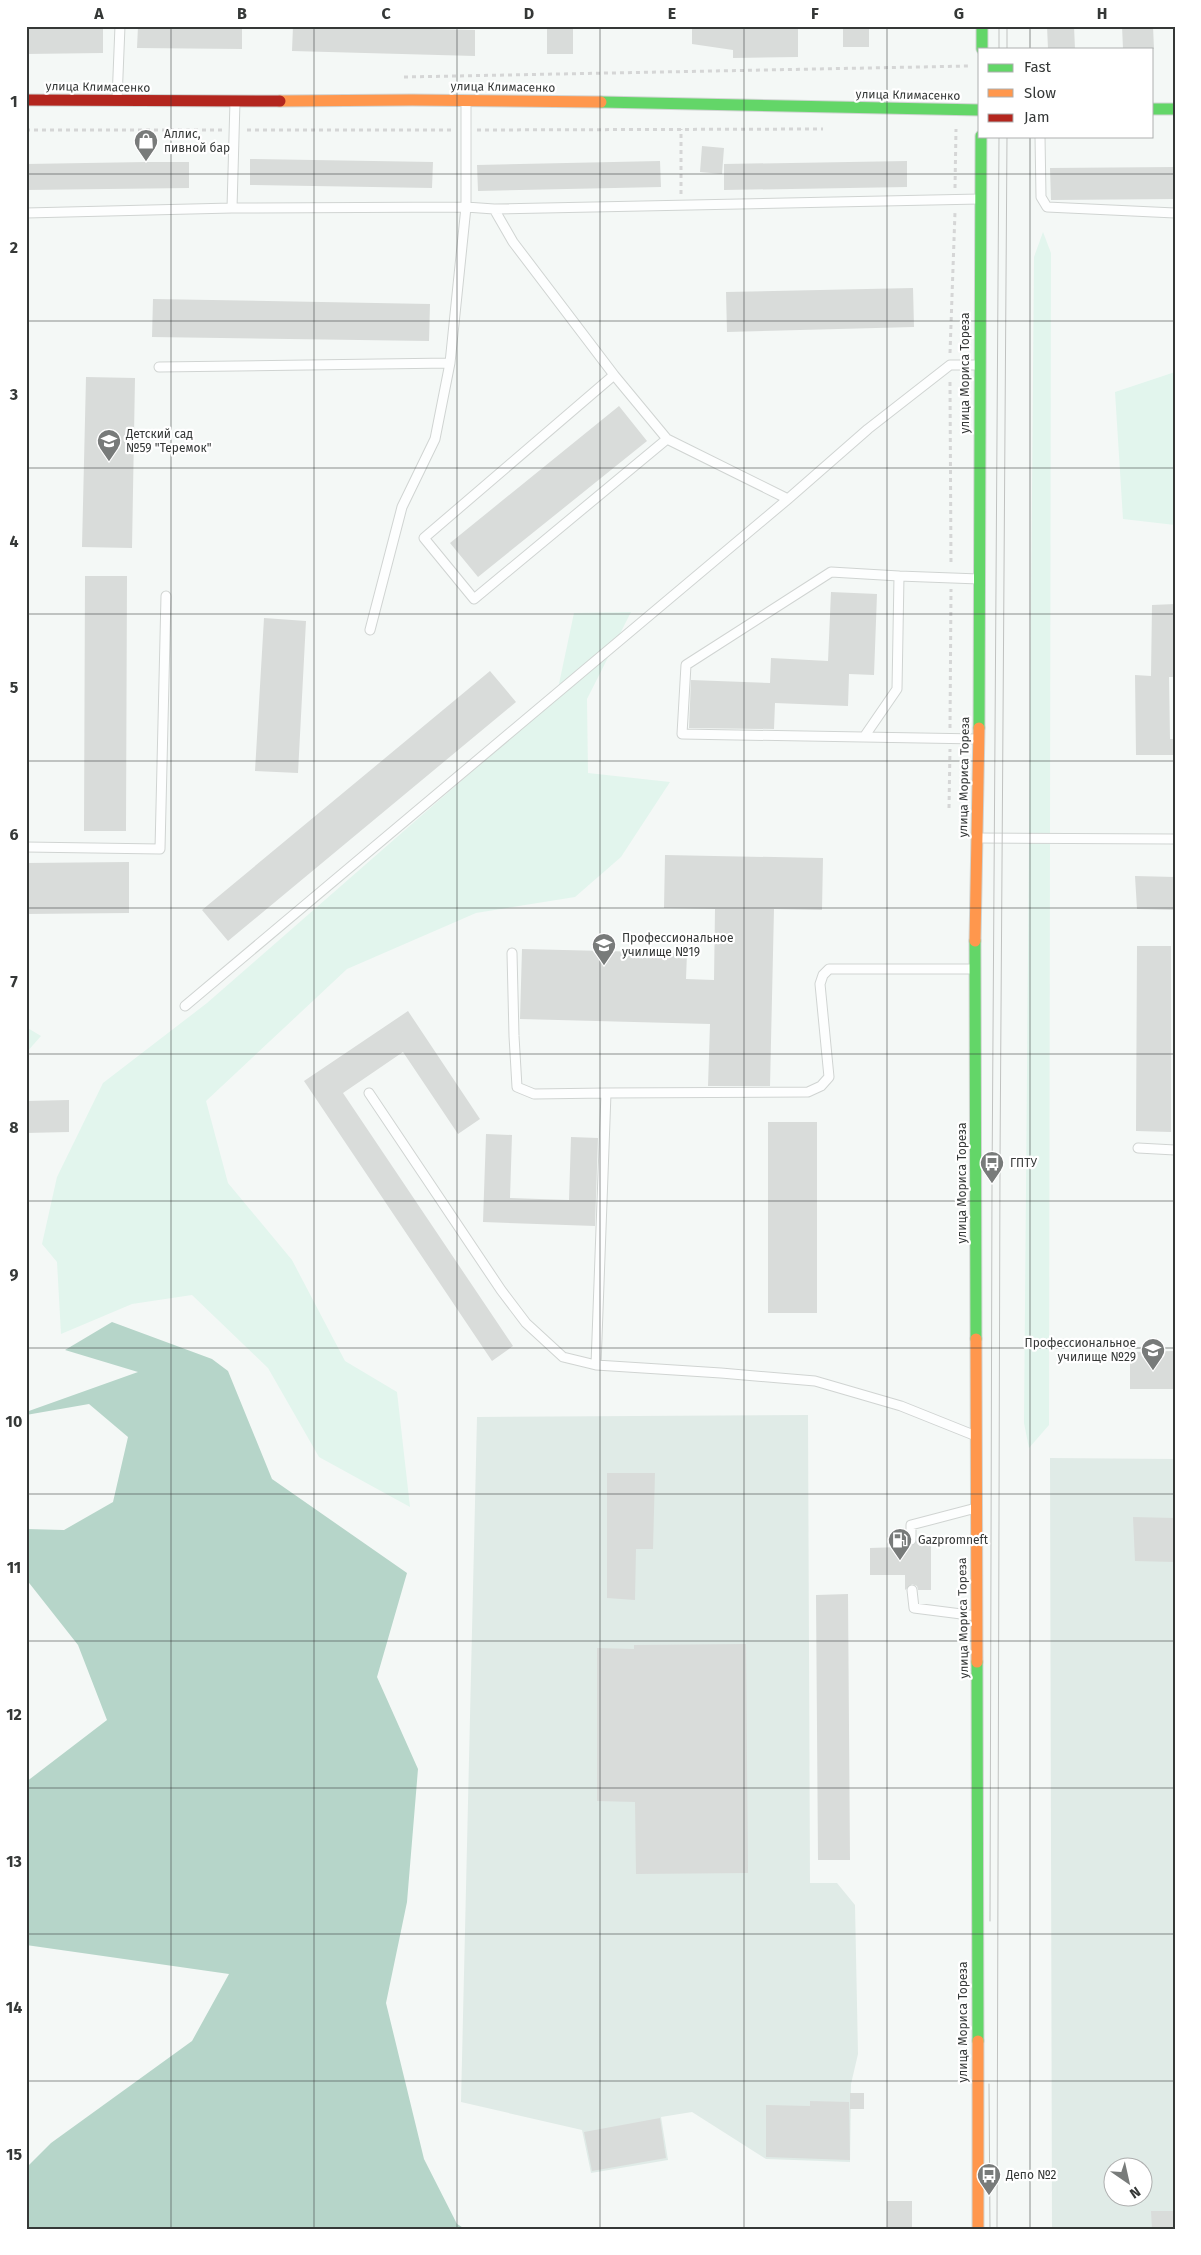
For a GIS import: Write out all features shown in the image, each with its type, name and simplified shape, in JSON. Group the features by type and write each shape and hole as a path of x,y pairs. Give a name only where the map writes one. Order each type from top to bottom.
{"street":[{"path":"982,26 982,48"},
{"name":"улица Климасенко","path":"26,100 117,103 235,100 466,100 978,110"},
{"path":"1154,109 1175,109"},
{"name":"улица Мориса Тореза","path":"978,2229 977,1436 974,969 979,739 981,138"}],"lane":[{"path":"117,103 120,26"},
{"path":"232,208 235,100"},
{"path":"370,630 402,507 435,439 450,364 466,207 466,100"},
{"path":"1040,138 1042,197 1047,207 1175,213"},
{"path":"26,214 232,208 466,207 494,209 980,199"},
{"path":"494,209 512,242 614,375 667,439 788,499"},
{"path":"159,366 450,364"},
{"path":"185,1006 868,430 950,365 979,364"},
{"path":"614,375 424,538 474,599 667,439"},
{"path":"979,578 831,572 686,665 682,734 979,739"},
{"path":"864,737 897,689 899,576"},
{"path":"26,847 160,849 166,596"},
{"path":"976,838 1175,839"},
{"path":"512,953 517,1087 534,1094 808,1092 821,1086 829,1077 820,984 822,975 829,968 974,969"},
{"path":"369,1093 501,1290 526,1323 563,1357 596,1366 721,1373 815,1381 901,1406 977,1436"},
{"path":"596,1366 606,1093"},
{"path":"1138,1148 1175,1150"},
{"path":"911,1540 911,1525 976,1507"},
{"path":"912,1590 914,1608 977,1616"}],"path":[{"path":"396,78 978,66"},
{"path":"680,206 681,129"},
{"path":"26,130 828,129"},
{"path":"946,129 964,129"},
{"path":"949,808 952,578 950,365 956,129"}],"shaded area":[{"path":"1043,232 1051,253 1049,1425 1029,1448 1024,1423 1034,257"},
{"path":"1175,372 1175,525 1123,519 1115,392"},
{"path":"631,612 587,699 588,773 670,782 621,857 575,897 476,913 347,969 206,1101 228,1183 292,1260 345,1361 397,1392 410,1507 319,1457 268,1368 192,1295 132,1304 61,1334 57,1262 42,1244 57,1177 103,1083 207,1003 556,698 574,613"},
{"path":"26,1027 41,1036 26,1053"},
{"path":"112,1322 212,1359 228,1371 272,1479 407,1573 377,1677 418,1769 407,1902 386,2003 424,2159 457,2224 465,2229 26,2229 26,2168 51,2143 192,2041 229,1974 26,1945 26,1782 107,1720 78,1645 26,1579 26,1529 64,1530 113,1502 128,1437 89,1404 26,1415 26,1412 138,1372 65,1350"},
{"path":"808,1415 810,1883 837,1883 855,1905 858,2054 851,2084 850,2162 766,2159 692,2112 661,2117 668,2160 591,2173 582,2130 461,2102 477,1417"},
{"path":"1050,1458 1175,1459 1175,2229 1052,2229"}],"building":[{"path":"26,26 103,26 103,53 26,54"},
{"path":"138,26 242,26 242,49 137,48"},
{"path":"293,26 475,30 475,56 292,51"},
{"path":"547,26 573,26 573,54 547,54"},
{"path":"692,26 717,26 717,29 798,27 798,57 733,58 733,50 692,44"},
{"path":"843,26 869,26 869,47 843,47"},
{"path":"1047,26 1074,26 1075,48 1048,48"},
{"path":"1122,26 1153,26 1154,48 1123,48"},
{"path":"702,146 724,148 722,174 700,172"},
{"path":"250,159 433,162 432,188 250,185"},
{"path":"660,161 661,187 478,191 477,165"},
{"path":"907,161 907,187 724,190 724,164"},
{"path":"189,162 189,188 26,190 26,164"},
{"path":"1175,167 1175,199 1051,200 1050,168"},
{"path":"913,288 914,327 727,332 726,292"},
{"path":"153,299 430,304 429,341 152,337"},
{"name":"Детский сад №59 \"Теремок\"","path":"86,377 135,378 132,548 82,547"},
{"path":"619,406 647,441 478,577 450,543"},
{"path":"85,576 127,576 126,831 84,831"},
{"path":"831,592 877,594 874,675 849,674 848,706 775,703 774,729 689,728 691,680 770,683 771,658 828,661"},
{"path":"1175,604 1175,677 1169,677 1170,739 1175,739 1175,755 1136,755 1135,675 1151,676 1152,605"},
{"path":"264,618 306,621 298,773 255,771"},
{"path":"490,671 516,702 228,941 202,910"},
{"name":"Профессиональное училище №19","path":"665,855 823,858 822,910 774,909 770,1086 708,1086 710,1024 520,1019 522,949 687,953 686,979 714,980 715,909 664,908"},
{"path":"129,862 129,913 26,914 26,863"},
{"path":"1135,876 1175,877 1175,910 1137,909"},
{"path":"1137,946 1171,946 1171,1132 1136,1131"},
{"path":"408,1011 480,1119 458,1134 403,1052 343,1093 513,1346 492,1361 304,1081"},
{"path":"69,1100 69,1132 26,1133 26,1101"},
{"path":"768,1122 817,1122 817,1313 768,1313"},
{"path":"486,1134 512,1135 510,1198 569,1200 571,1137 598,1138 595,1226 483,1222"},
{"name":"Профессиональное училище №29","path":"1175,1351 1175,1389 1130,1389 1130,1352"},
{"path":"607,1473 655,1473 653,1549 636,1549 635,1600 607,1598"},
{"path":"1133,1517 1175,1518 1175,1562 1135,1561"},
{"name":"Gazpromneft","path":"899,1540 905,1540 907,1545 911,1546 917,1540 931,1540 931,1590 918,1590 917,1586 912,1584 905,1590 905,1575 870,1575 870,1548 899,1547"},
{"path":"848,1594 850,1860 818,1860 816,1595"},
{"path":"746,1644 748,1873 636,1874 635,1802 597,1801 597,1648 634,1649 634,1645"},
{"path":"850,2093 864,2093 864,2109 850,2109"},
{"path":"810,2101 849,2102 850,2160 766,2157 766,2105 810,2106"},
{"path":"660,2118 666,2158 592,2171 584,2132"},
{"path":"887,2201 912,2201 912,2229 887,2229"},
{"path":"1151,2211 1175,2211 1175,2229 1152,2229"}],"tram line":[{"path":"999,26 999,48"},
{"path":"1007,26 1007,48"},
{"path":"990,1921 992,1184 999,138"},
{"path":"997,2229 1000,1160 1007,138"},
{"path":"989,2084 990,2229"}],"traffic: fast":[{"path":"982,26 982,48"},
{"path":"601,102 978,110"},
{"path":"1154,109 1175,109"},
{"path":"979,728 981,138"},
{"path":"975,941 976,1339"},
{"path":"977,1662 978,2041"}],"traffic: slow":[{"path":"280,101 601,102"},
{"path":"975,941 979,728"},
{"path":"976,1339 977,1662"},
{"path":"978,2041 978,2229"}],"traffic: jam":[{"path":"26,100 280,101"}],"place":[{"name":"Аллис, пивной бар","path":"146,162"},
{"name":"Детский сад №59 \"Теремок\"","path":"109,462"},
{"name":"Профессиональное училище №19","path":"604,966"},
{"name":"ГПТУ","path":"992,1184"},
{"name":"Профессиональное училище №29","path":"1153,1371"},
{"name":"Gazpromneft","path":"900,1561"},
{"name":"Депо №2","path":"989,2196"}]}
